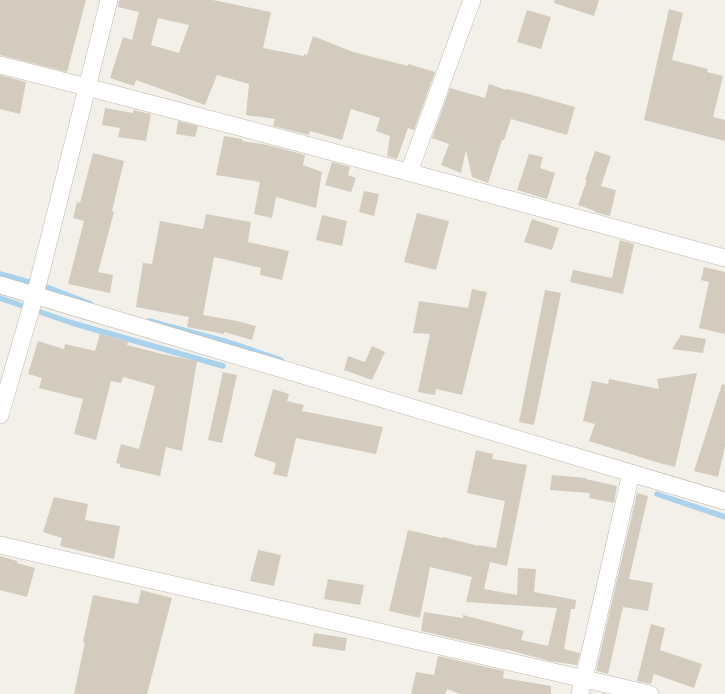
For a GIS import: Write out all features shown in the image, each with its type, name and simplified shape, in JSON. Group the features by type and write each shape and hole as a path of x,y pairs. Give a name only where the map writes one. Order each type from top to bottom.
{"street":[{"path":"0,415 35,295 109,0"},
{"path":"409,172 472,0"},
{"path":"0,66 88,87 409,172 725,258"},
{"path":"0,285 725,501"},
{"path":"582,686 595,637 615,540 631,473"},
{"path":"0,545 582,686 650,694"}],"building":[{"path":"0,0 86,0 67,72 0,55"},
{"path":"119,0 213,0 271,12 263,48 304,56 304,54 307,55 313,36 353,52 408,66 408,64 435,72 414,130 408,128 397,159 387,156 390,136 376,131 380,118 351,109 342,140 310,131 309,135 273,126 275,119 246,115 249,84 217,75 205,105 136,80 134,86 110,78 123,37 132,40 139,12 118,7","holes":["158,18 189,25 179,53 151,45"]},
{"path":"555,0 599,0 594,16 554,3"},
{"path":"669,9 683,13 672,60 708,69 707,72 723,76 713,117 725,120 725,141 644,120"},
{"path":"527,10 551,17 541,49 517,42"},
{"path":"0,75 26,82 20,114 0,109"},
{"path":"489,84 506,90 525,93 575,107 567,135 511,119 504,140 502,140 488,183 472,177 466,150 461,173 441,165 449,144 432,138 450,88 485,98"},
{"path":"105,108 133,113 133,110 151,114 146,141 118,137 120,128 102,125"},
{"path":"178,121 198,126 195,137 176,134"},
{"path":"224,136 242,139 242,141 268,145 305,155 303,165 322,172 316,208 276,197 272,218 254,214 260,182 216,175"},
{"path":"595,151 611,156 601,186 616,190 610,216 594,212 595,211 578,205"},
{"path":"93,153 124,161 112,211 114,212 98,272 113,275 110,293 68,284 84,221 73,218 77,202 80,203"},
{"path":"529,154 543,157 540,168 555,173 547,199 517,190"},
{"path":"332,162 350,167 348,175 356,178 351,192 325,185"},
{"path":"364,191 379,194 374,216 359,212"},
{"path":"417,213 449,221 436,270 404,262"},
{"path":"206,214 251,222 248,242 289,251 282,280 260,275 261,268 214,257 203,315 256,326 252,340 224,332 224,334 187,327 189,317 136,307 143,263 152,264 160,221 203,229"},
{"path":"322,215 347,221 342,246 316,240"},
{"path":"532,219 559,228 552,250 524,242"},
{"path":"620,240 634,244 623,294 570,282 573,270 612,278"},
{"path":"704,267 725,272 725,334 699,328 709,282 701,280"},
{"path":"472,289 487,292 462,395 436,389 435,395 418,392 430,334 413,333 419,301 468,308"},
{"path":"545,290 561,293 534,425 519,422"},
{"path":"100,334 128,342 127,345 197,361 182,451 166,447 160,476 120,467 120,464 116,463 121,444 139,449 155,386 123,377 121,383 111,381 96,440 74,434 83,399 39,388 42,378 28,374 38,341 64,349 65,344 95,351"},
{"path":"681,335 706,339 703,353 672,349"},
{"path":"372,346 385,352 372,380 344,370 348,356 365,362"},
{"path":"223,372 237,375 222,443 208,440"},
{"path":"697,373 675,467 589,441 595,424 583,421 592,381 608,384 609,379 659,389 657,379"},
{"path":"722,384 725,385 725,446 718,477 694,471"},
{"path":"273,389 289,394 287,401 304,405 302,411 383,427 376,454 296,438 287,477 273,474 276,463 254,456"},
{"path":"476,450 493,454 492,459 527,465 507,566 490,562 484,589 517,595 518,568 536,569 534,592 576,600 575,609 571,609 564,649 580,653 577,665 549,661 505,649 421,631 424,612 463,618 463,615 524,631 521,640 548,646 557,608 466,602 472,577 430,567 420,618 389,611 408,530 479,546 496,548 505,501 467,493"},
{"path":"552,475 586,478 617,486 614,503 589,498 590,493 550,490"},
{"path":"637,493 648,496 629,579 653,583 648,611 623,607 608,674 596,671"},
{"path":"54,497 88,504 85,520 120,526 114,559 60,546 62,538 43,532"},
{"path":"258,550 281,555 274,586 250,581"},
{"path":"0,556 35,568 27,597 0,590"},
{"path":"328,579 364,585 360,605 324,599"},
{"path":"141,590 172,598 147,694 74,694 93,595 138,604"},
{"path":"651,624 665,628 660,650 702,664 694,688 654,674 651,684 637,681"},
{"path":"314,633 347,638 345,651 312,646"},
{"path":"438,656 504,671 503,678 551,686 551,694 460,694 447,689 445,694 411,694 416,672 434,675"}],"waterway":[{"path":"0,274 44,286 91,304"},
{"path":"0,298 72,323 223,366"},
{"path":"149,321 228,342 281,360"},
{"path":"657,494 725,517"}]}
